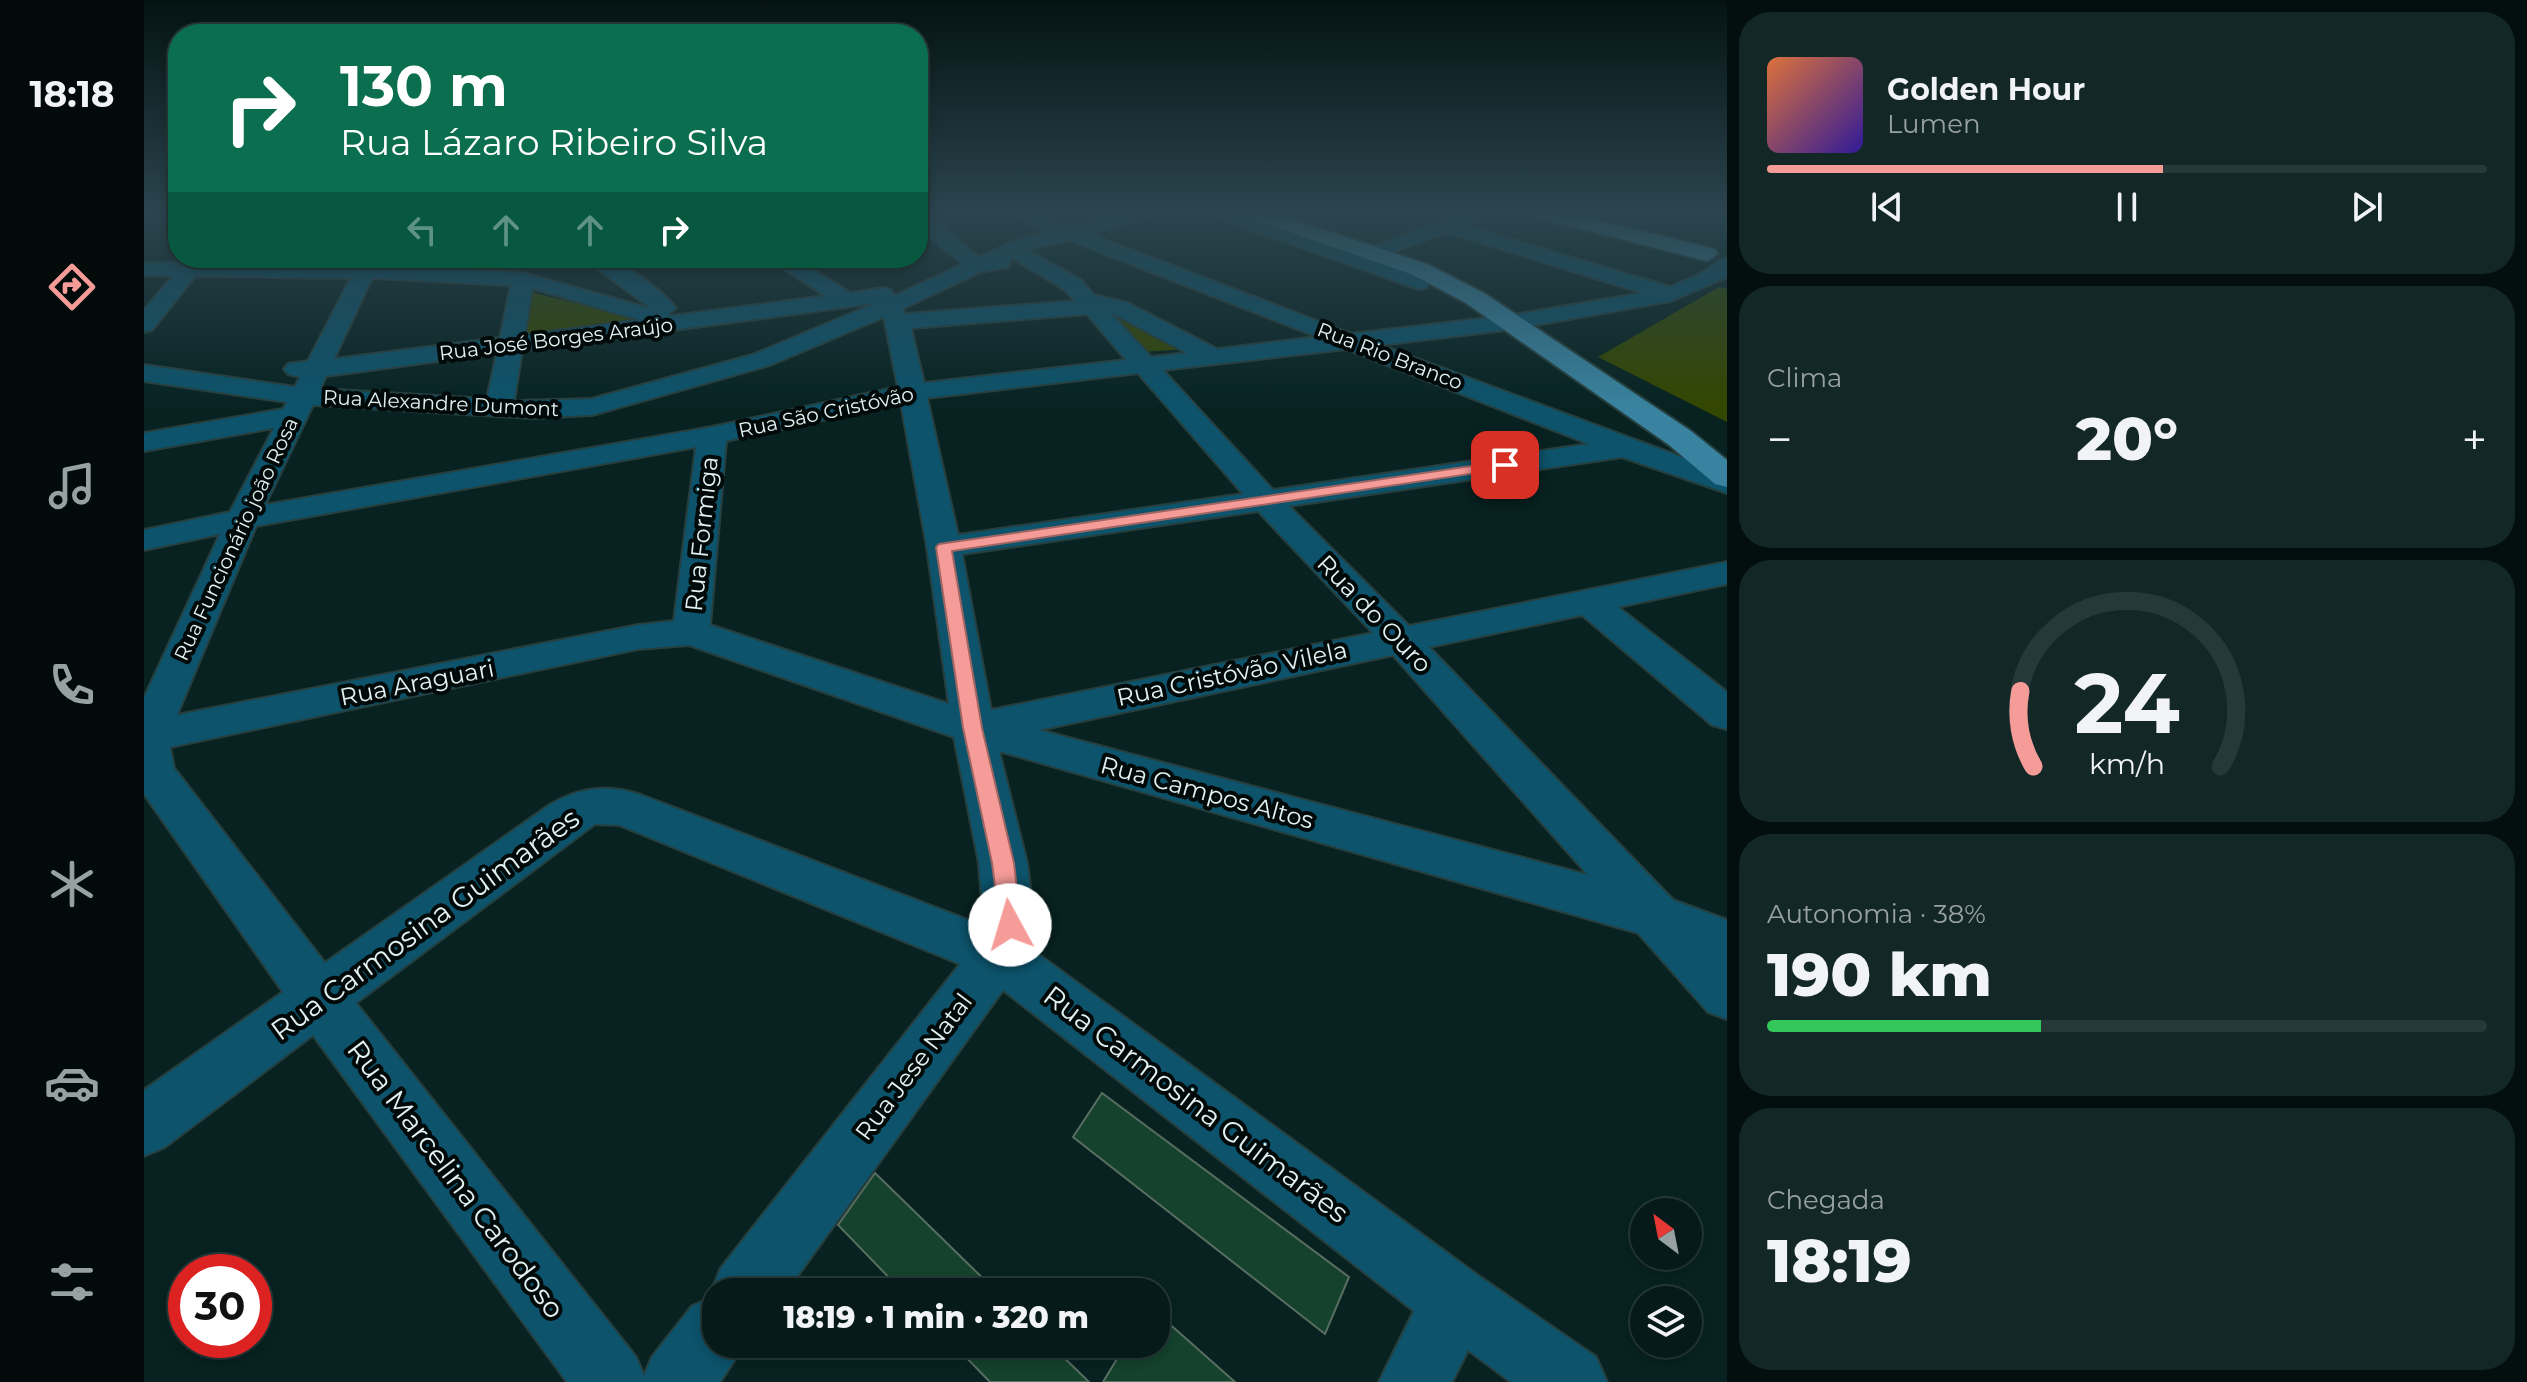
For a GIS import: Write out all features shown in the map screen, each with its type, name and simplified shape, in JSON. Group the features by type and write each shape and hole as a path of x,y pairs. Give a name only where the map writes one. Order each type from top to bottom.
{"main road":[{"path":"1438,278 1513,322 1680,438 1724,494"}],"street":[{"path":"144,325 182,278"},
{"name":"Rua Funcionário joão Rosa","path":"147,756 243,519 362,278"},
{"path":"514,278 617,304 679,324"},
{"path":"626,278 679,324"},
{"path":"812,278 849,301"},
{"name":"Rua José Borges Araújo","path":"144,371 319,369 849,301 890,308 954,278"},
{"name":"Rua do Ouro","path":"1056,278 1073,285 1089,307 1266,501 1400,639 1727,994"},
{"name":"Rua Rio Branco","path":"1187,278 1625,448 1724,494"},
{"path":"1405,278 1418,283"},
{"path":"1620,278 1671,294"},
{"name":"Rua São Cristóvão","path":"144,540 243,519 712,436 913,392 1513,322 1671,294 1709,278"},
{"path":"499,408 523,279"},
{"path":"617,304 634,294 638,286"},
{"path":"890,308 1089,307 1099,301 1120,308 1212,356"},
{"name":"Rua Jese Natal","path":"756,1278 998,955 1010,925 1003,863 973,728 944,547 913,392 890,308"},
{"name":"Rua Alexandre Dumont","path":"144,371 297,406 564,410 624,400 761,360 890,308"},
{"path":"144,442 297,406"},
{"name":"Rua Formiga","path":"691,632 712,436"},
{"path":"944,547 1625,448 1650,452 1670,450 1678,446 1680,438"},
{"name":"Rua Cristóvão Vilela","path":"973,728 1727,573"},
{"path":"1588,601 1727,714"},
{"name":"Rua Campos Altos","path":"691,632 973,728 1653,915 1727,943"},
{"name":"Rua Araguari","path":"147,756 638,637 691,632"},
{"name":"Rua Marcelina Carodoso","path":"147,756 320,1000 611,1382"},
{"name":"Rua Carmosina Guimarães","path":"144,1126 567,817 591,806 608,804 625,808 998,955 1456,1301 1571,1382"},
{"path":"1415,1382 1456,1301"},
{"path":"677,1382 702,1349"}],"green space":[{"path":"1719,287 1727,289 1727,422 1598,357"},
{"path":"526,291 658,323 524,338"},
{"path":"1105,308 1189,349 1139,352"}],"building":[{"path":"1102,1093 1349,1277 1325,1334 1073,1137"},
{"path":"875,1173 983,1278 889,1278 838,1225"},
{"path":"1170,1324 1235,1382 1103,1382 1118,1358 1170,1358"},
{"path":"967,1358 1064,1358 1089,1382 990,1382"}],"route":[{"path":"1010,925 1003,863 973,728 944,547 1505,465"}]}
